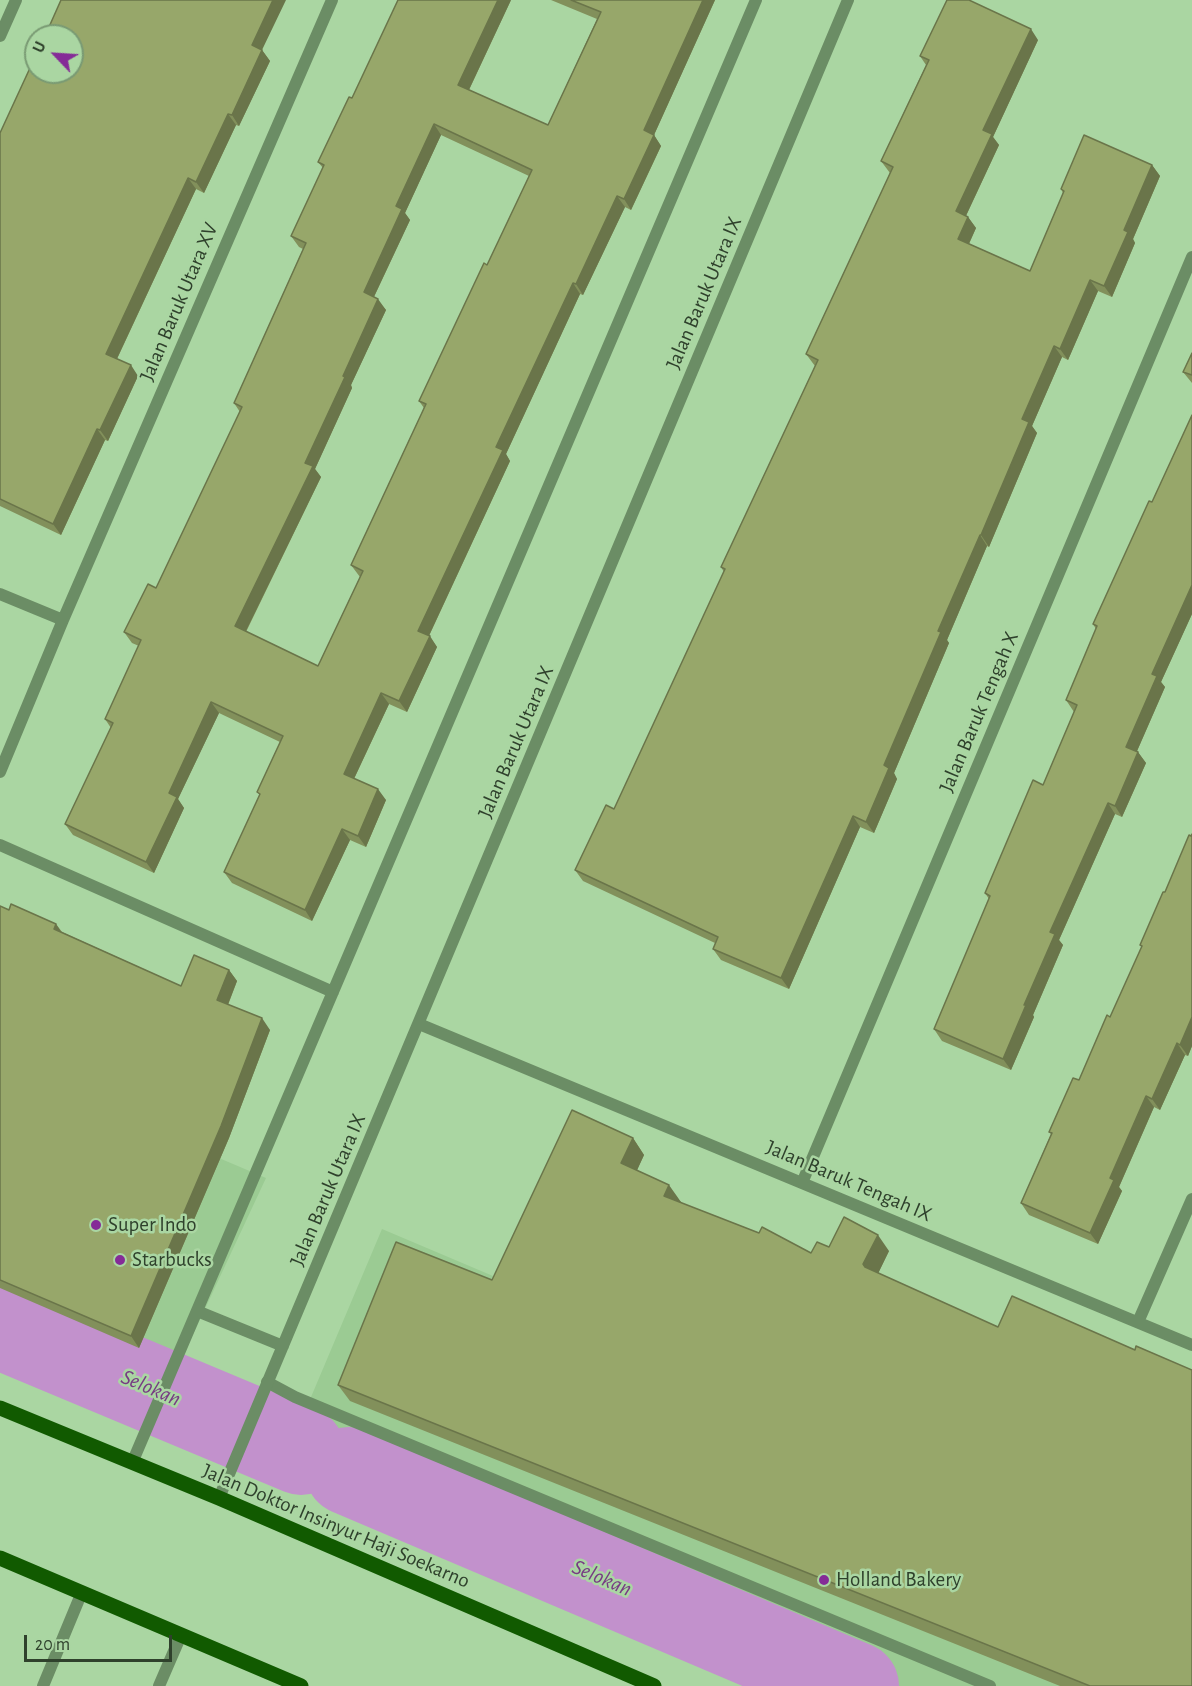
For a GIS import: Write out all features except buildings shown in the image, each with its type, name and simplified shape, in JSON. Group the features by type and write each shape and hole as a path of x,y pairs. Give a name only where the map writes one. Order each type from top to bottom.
{"main road":[{"name":"Jalan Doktor Insinyur Haji Soekarno","path":"0,1408 219,1498 654,1686"},
{"path":"0,1558 301,1686"}],"street":[{"path":"0,36 16,0"},
{"name":"Jalan Baruk Utara XV","path":"0,772 63,620 332,0"},
{"path":"132,1463 756,0"},
{"name":"Jalan Baruk Utara IX","path":"219,1498 848,0"},
{"name":"Jalan Baruk Tengah X","path":"802,1183 1192,258"},
{"path":"0,594 63,620"},
{"path":"0,845 333,992"},
{"name":"Jalan Baruk Tengah IX","path":"419,1024 1192,1345"},
{"path":"1138,1322 1192,1199"},
{"path":"197,1311 283,1346"},
{"path":"267,1382 295,1397 990,1686"},
{"path":"43,1686 82,1592"},
{"path":"159,1686 181,1635"}],"shaded area":[{"name":"Super Indo","path":"0,1065 266,1178 170,1384 98,1411 0,1369"},
{"path":"382,1229 1192,1572 1192,1686 827,1686 284,1461"}],"waterway":[{"name":"Selokan","path":"0,1325 301,1451"},
{"name":"Selokan","path":"349,1471 855,1686"}],"place":[{"name":"Super Indo","path":"96,1225"},
{"name":"Starbucks","path":"120,1260"},
{"name":"Holland Bakery","path":"824,1580"}]}
